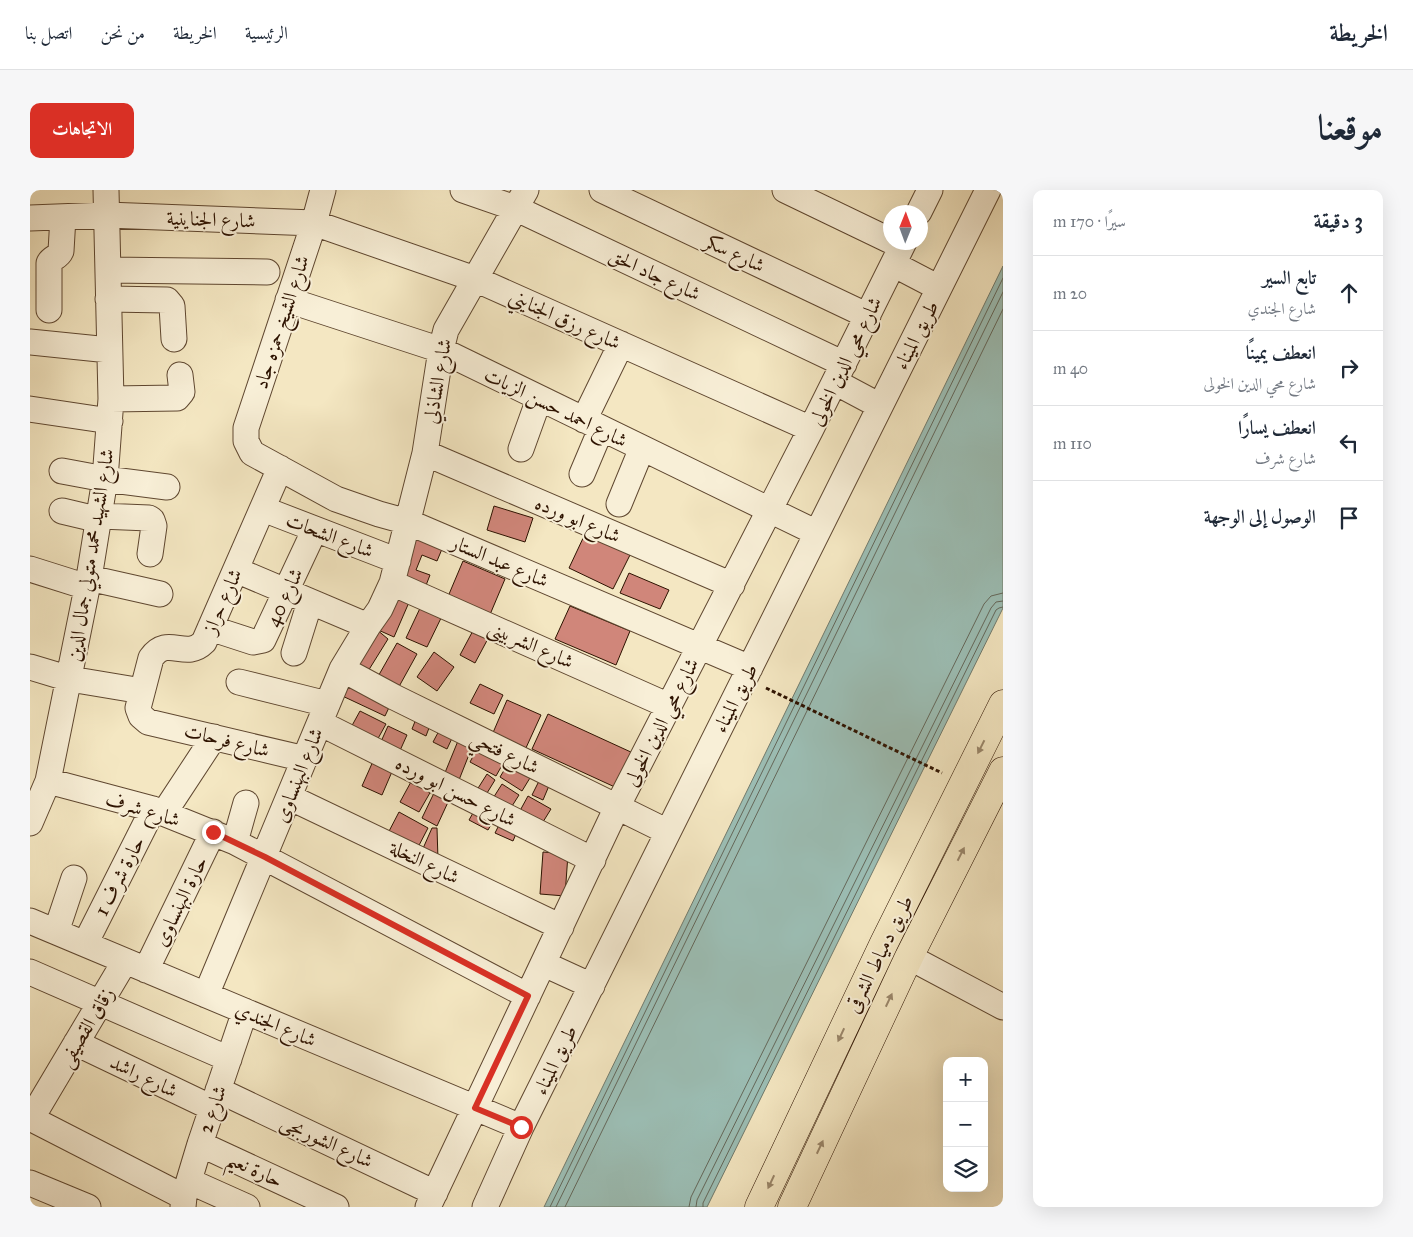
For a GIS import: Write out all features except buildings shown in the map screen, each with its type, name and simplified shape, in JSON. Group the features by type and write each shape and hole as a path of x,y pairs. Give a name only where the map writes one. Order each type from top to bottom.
{"highway":[{"name":"طريق دمياط الشرقى","path":"759,1207 884,944 1003,704"},
{"name":"طريق دمياط الشرقى","path":"792,1207 909,957 1003,771"}],"street":[{"name":"شارع الشهيد محمد متولي جمال الدين","path":"30,824 48,781 88,583 105,480 110,410 106,190"},
{"name":"شارع الشيخ حمزه جاد","path":"252,452 246,441 246,428 314,223 323,190"},
{"name":"شارع جاد الحق","path":"463,190 521,199 840,373 880,406"},
{"name":"شارع سكر","path":"602,190 868,316"},
{"path":"785,190 883,240"},
{"path":"922,205 930,190"},
{"name":"طريق الميناء","path":"485,1207 521,1127 988,190"},
{"name":"شارع الشاذلي","path":"395,572 425,454 441,350 446,330 521,199"},
{"name":"شارع الجناينية","path":"30,218 107,215 314,223"},
{"path":"49,310 49,266 50,261 58,256 61,251 63,216"},
{"name":"شارع رزق الجنايني","path":"314,223 475,279 811,429"},
{"name":"شارع محي الدين الخولى","path":"432,1200 618,807 840,373 868,316 896,250"},
{"path":"900,250 939,288"},
{"path":"108,270 267,272"},
{"path":"108,299 167,300 172,306 174,339"},
{"name":"شارع احمد حسن الزيات","path":"288,300 441,350 817,532"},
{"path":"30,342 108,350"},
{"path":"582,474 593,424 621,344"},
{"path":"30,409 110,410 177,398 182,392 180,375"},
{"path":"520,449 539,398"},
{"path":"619,504 642,448"},
{"name":"شارع عبد الستار","path":"252,452 336,499 408,522 700,646 747,673"},
{"name":"شارع ابو ورده","path":"425,454 732,584"},
{"name":"شارع حراز","path":"148,722 144,720 139,712 138,704 151,658 155,653 167,647 188,651 194,650 204,642 280,468"},
{"path":"62,472 105,480 167,487"},
{"name":"شارع الشحات","path":"263,509 315,529 395,572"},
{"path":"62,511 100,518 149,518 154,526 150,554"},
{"name":"شارع 40","path":"210,628 253,642 260,642 266,637 315,529"},
{"path":"30,569 88,583 160,594"},
{"path":"236,570 368,626"},
{"name":"شارع البهنساوى","path":"206,995 342,669 380,609 395,572"},
{"name":"شارع الشربينى","path":"395,572 670,706"},
{"path":"294,653 310,602"},
{"path":"30,667 70,678 142,691"},
{"name":"شارع فتحي","path":"342,669 394,697 668,832"},
{"name":"شارع حسن ابو ورده","path":"239,682 324,713 593,860"},
{"name":"شارع فرحات","path":"148,722 305,759"},
{"name":"حارة شرف 1","path":"85,944 158,811 214,737"},
{"name":"شارع شرف","path":"48,781 158,811 224,837 528,996"},
{"name":"شارع النخلة","path":"289,797 561,927"},
{"name":"حارة البهنساوى","path":"136,965 246,803"},
{"path":"56,932 74,878"},
{"name":"شارع الجندي","path":"30,921 521,1127"},
{"path":"909,957 1003,1007"},
{"path":"544,964 592,986"},
{"name":"زقاق القصيفى","path":"30,1118 100,1003 136,965"},
{"path":"30,972 229,1059"},
{"name":"شارع 2","path":"185,1195 200,1144 245,1011"},
{"name":"شارع راشد","path":"76,1043 215,1099"},
{"name":"شارع الشوربجى","path":"215,1099 432,1200"},
{"path":"30,1118 185,1195 247,1207"},
{"name":"حارة نعيم","path":"200,1144 336,1207"},
{"path":"30,1183 88,1207"}],"path":[{"path":"747,673 963,783"}],"water":[{"path":"1003,266 1003,608 707,1207 544,1207"}],"route":[{"path":"213,832 265,857 528,996 475,1108 521,1127"}]}
